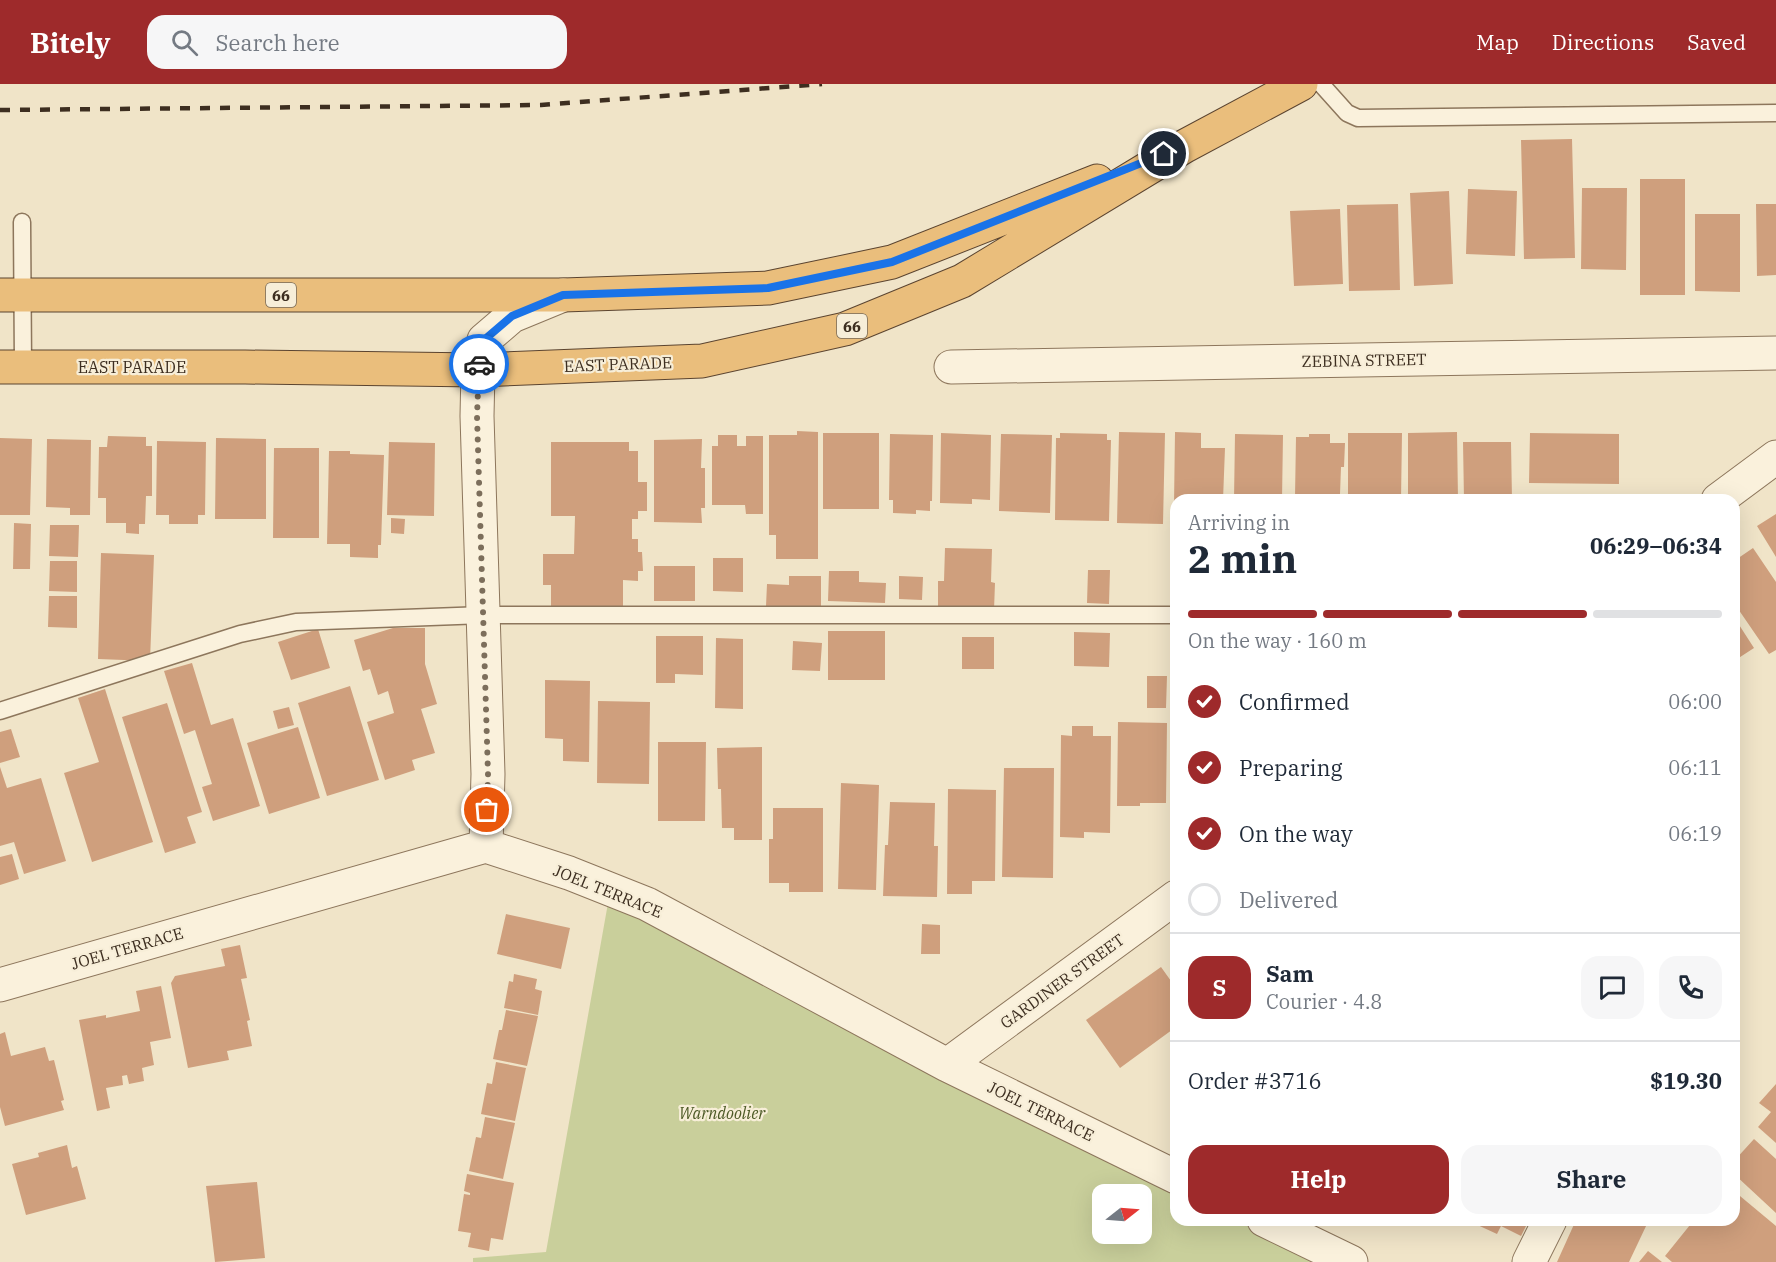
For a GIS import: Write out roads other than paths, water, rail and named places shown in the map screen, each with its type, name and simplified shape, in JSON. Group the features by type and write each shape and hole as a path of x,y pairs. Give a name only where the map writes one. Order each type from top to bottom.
{"highway":[{"name":"EAST PARADE","path":"12,367 478,370 702,360 844,329 962,281 1185,146 1301,84"},
{"name":"EAST PARADE","path":"11,295 563,295 768,288 892,262 1185,146"}],"street":[{"path":"486,846 488,774 478,370 484,340 512,316 563,295"},
{"name":"ZEBINA STREET","path":"951,367 1776,353"},
{"path":"1726,494 1776,457"},
{"name":"JOEL TERRACE","path":"0,985 486,846 569,873 647,904 947,1065 1170,1173"},
{"name":"GARDINER STREET","path":"947,1065 1170,901"},
{"path":"1276,1226 1351,1262"},
{"path":"1529,1262 1547,1226"}],"lane":[{"path":"1321,84 1347,113 1358,118 1776,113"},
{"path":"12,367 11,295 22,222"},
{"path":"0,711 240,634 296,622 484,615 1170,615"}],"railway":[{"path":"0,110 541,105 822,84"}],"park label":[{"name":"Warndoolier","path":"722,1113"}]}
